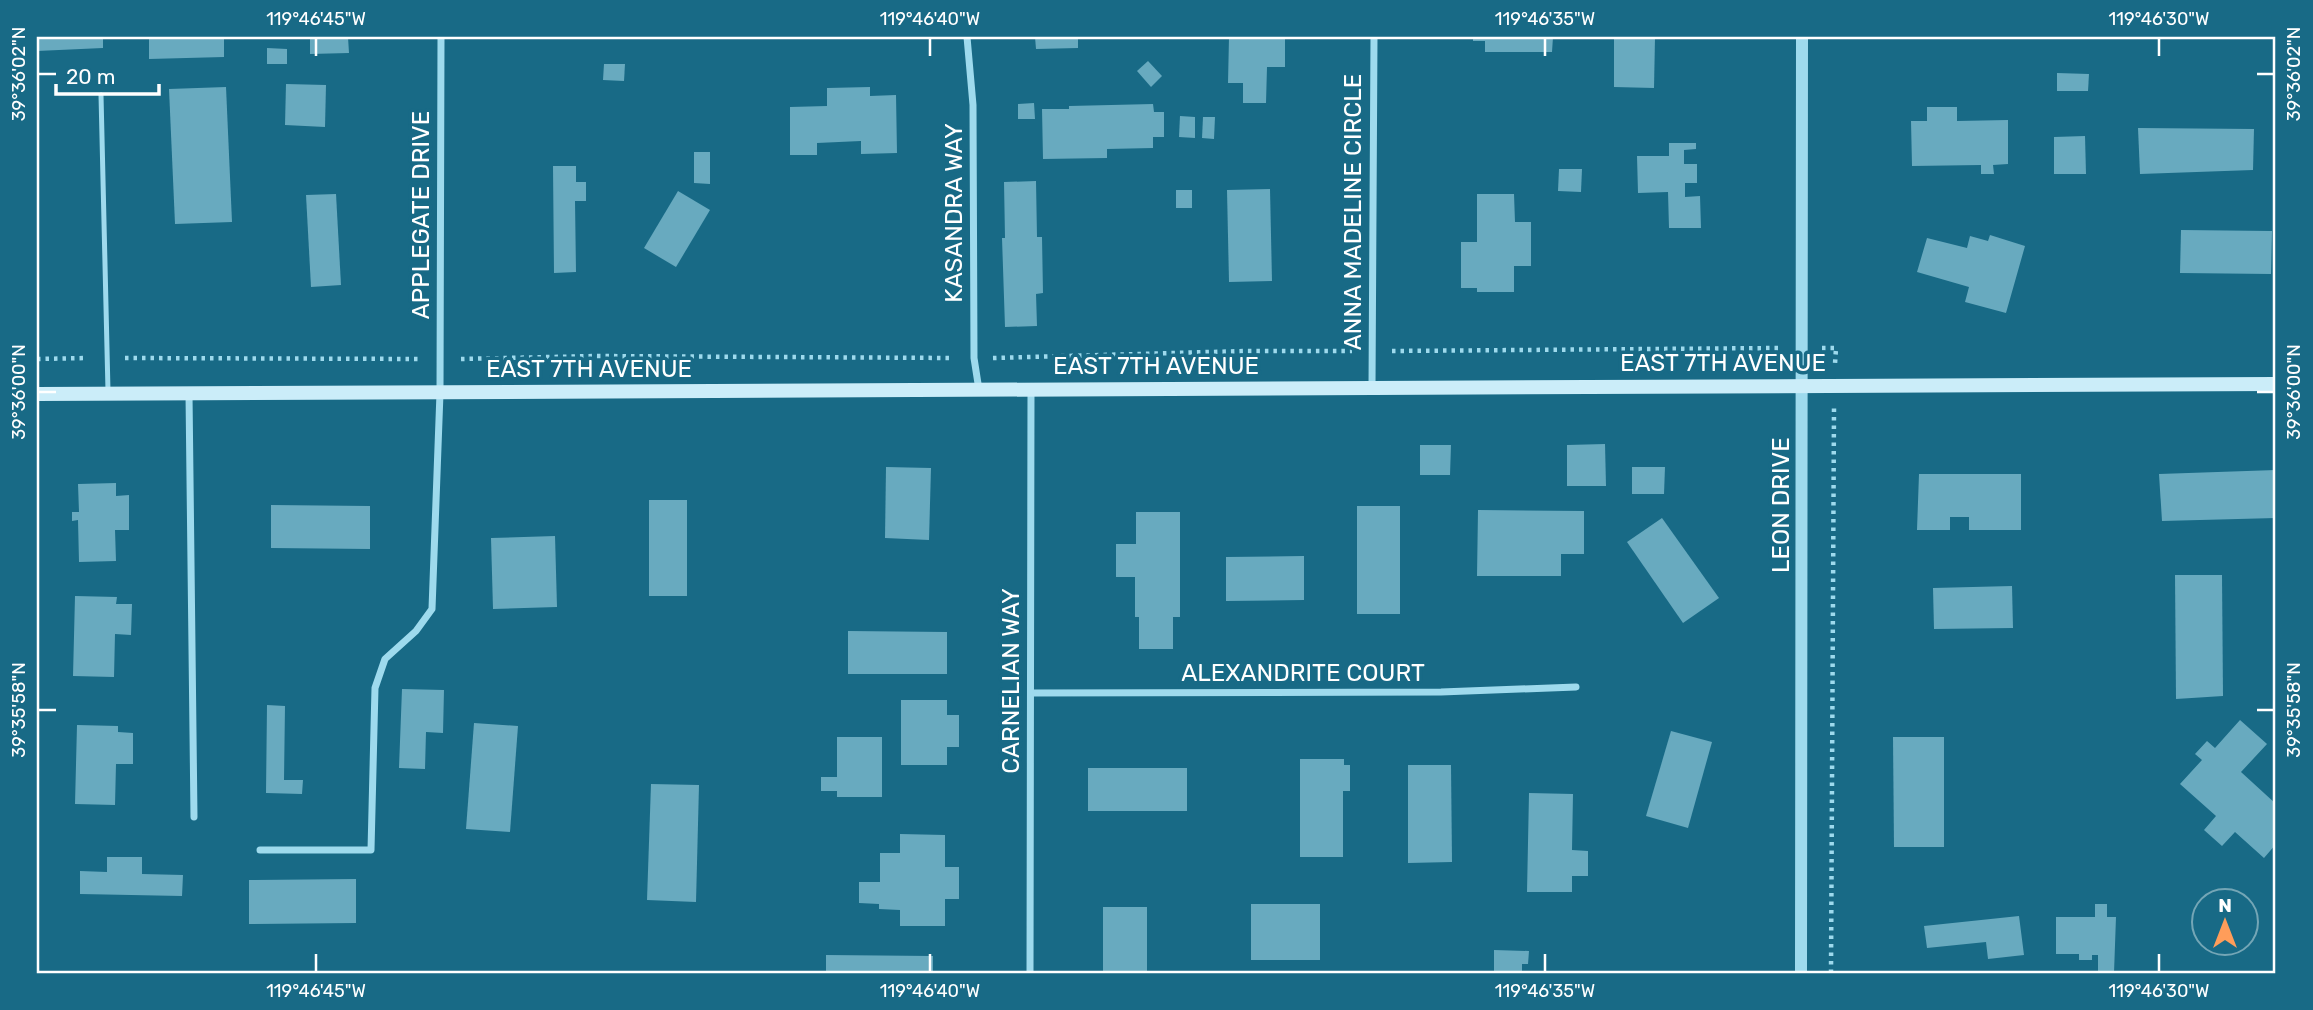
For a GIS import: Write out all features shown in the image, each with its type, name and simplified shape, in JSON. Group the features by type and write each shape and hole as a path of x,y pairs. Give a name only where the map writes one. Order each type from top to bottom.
{"main road":[{"name":"EAST 7TH AVENUE","path":"37,394 2276,384"}],"street":[{"name":"APPLEGATE DRIVE","path":"260,850 371,850 375,688 385,659 416,631 432,609 440,393 441,37"},
{"name":"KASANDRA WAY","path":"967,37 973,106 974,358 979,390"},
{"name":"ANNA MADELINE CIRCLE","path":"1372,387 1374,37"},
{"name":"LEON DRIVE","path":"1801,973 1802,37"},
{"name":"CARNELIAN WAY","path":"1030,973 1031,389"},
{"path":"189,394 194,817"},
{"name":"ALEXANDRITE COURT","path":"1031,693 1441,692 1576,687"}],"lane":[{"path":"101,95 108,394"}],"path":[{"path":"37,359 440,359 595,356 974,358 1246,351 1836,348 1831,973"}],"building":[{"path":"37,37 103,37 103,48 37,51"},
{"path":"149,37 224,37 224,57 149,59"},
{"path":"310,37 348,37 349,53 310,54"},
{"path":"1035,37 1078,37 1078,48 1036,49"},
{"path":"1229,37 1285,37 1285,67 1267,67 1266,103 1243,103 1243,83 1228,83"},
{"path":"1473,37 1553,37 1552,52 1485,52 1485,41 1473,41"},
{"path":"1614,38 1655,38 1654,88 1614,87"},
{"path":"267,48 287,49 287,64 267,64"},
{"path":"1148,61 1162,76 1151,87 1137,71"},
{"path":"604,64 625,64 624,81 603,80"},
{"path":"2057,73 2089,74 2088,91 2057,91"},
{"path":"286,84 326,85 325,127 285,125"},
{"path":"226,87 232,222 175,224 169,89"},
{"path":"870,87 870,96 896,95 897,153 861,154 861,141 817,143 817,155 790,155 790,107 827,106 827,88"},
{"path":"1034,103 1035,119 1018,119 1018,104"},
{"path":"1153,104 1154,112 1164,112 1164,137 1153,137 1153,148 1107,149 1107,158 1043,159 1042,109"},
{"path":"1927,107 1957,107 1957,121 2008,120 2008,164 1993,165 1994,174 1981,174 1981,165 1912,166 1911,121 1927,121"},
{"path":"1180,116 1195,117 1195,138 1179,137"},
{"path":"1203,117 1215,117 1214,139 1202,138"},
{"path":"2138,128 2254,129 2253,170 2140,174"},
{"path":"2085,136 2086,174 2054,174 2054,137"},
{"path":"1669,143 1696,143 1696,149 1684,150 1684,164 1697,164 1697,183 1685,183 1685,197 1700,196 1701,228 1669,228 1668,192 1638,193 1637,156 1669,156"},
{"path":"694,152 710,152 710,184 694,183"},
{"path":"553,166 576,166 576,182 586,182 586,201 575,201 576,272 554,273"},
{"path":"1559,169 1582,169 1581,192 1558,191"},
{"path":"1036,181 1037,237 1042,237 1043,293 1036,294 1037,326 1005,327 1002,238 1005,238 1004,182"},
{"path":"1270,189 1272,281 1229,282 1227,190"},
{"path":"1176,190 1192,190 1192,208 1176,208"},
{"path":"678,191 710,210 676,267 644,248"},
{"path":"336,194 341,285 311,287 306,195"},
{"path":"1477,194 1514,194 1515,222 1531,222 1531,266 1514,266 1514,292 1477,292 1477,288 1461,288 1461,242 1477,242"},
{"path":"2181,230 2272,231 2271,274 2180,273"},
{"path":"1990,235 2025,246 2006,313 1965,302 1969,287 1917,272 1927,238 1967,248 1970,236 1988,241"},
{"path":"1605,444 1606,486 1567,486 1567,445"},
{"path":"1420,445 1451,445 1450,475 1420,475"},
{"path":"886,467 931,468 929,540 885,538"},
{"path":"1632,467 1665,467 1664,494 1632,494"},
{"path":"2276,470 2276,518 2162,521 2159,474"},
{"path":"1919,474 2021,474 2021,530 1969,530 1969,517 1950,517 1950,530 1917,530"},
{"path":"116,483 116,496 129,495 129,530 115,530 116,561 79,562 78,520 72,521 72,512 79,512 78,484"},
{"path":"649,500 687,500 687,596 649,596"},
{"path":"271,505 370,506 370,549 271,548"},
{"path":"1357,506 1400,506 1400,614 1357,614"},
{"path":"1478,510 1584,511 1584,554 1561,554 1561,576 1477,576"},
{"path":"1136,512 1180,512 1180,617 1173,617 1173,649 1139,649 1139,617 1135,617 1135,577 1116,577 1116,544 1136,544"},
{"path":"1662,518 1719,598 1683,623 1627,542"},
{"path":"555,536 557,607 493,609 491,538"},
{"path":"1304,556 1304,600 1226,601 1226,557"},
{"path":"2175,575 2222,575 2223,696 2176,699"},
{"path":"2012,586 2013,628 1934,629 1933,588"},
{"path":"75,596 117,597 116,604 132,604 131,635 115,634 114,677 73,676"},
{"path":"848,631 947,632 947,674 848,674"},
{"path":"402,689 444,690 443,733 426,732 425,769 399,768"},
{"path":"901,700 947,700 947,715 959,715 959,747 947,747 947,765 901,765"},
{"path":"267,705 285,706 284,780 303,780 302,794 266,793"},
{"path":"2240,720 2267,744 2241,772 2276,804 2276,844 2264,858 2235,832 2222,846 2204,830 2216,816 2180,784 2202,760 2195,754 2207,741 2215,748"},
{"path":"474,723 518,726 510,832 466,829"},
{"path":"77,725 118,726 118,732 133,733 133,764 116,764 115,805 75,804"},
{"path":"1671,731 1712,742 1688,828 1646,816"},
{"path":"837,737 882,737 882,797 837,797 837,791 821,791 821,777 837,777"},
{"path":"1893,737 1944,737 1944,847 1894,847"},
{"path":"1300,759 1344,759 1344,765 1350,765 1350,791 1343,791 1343,857 1300,857"},
{"path":"1408,765 1451,765 1452,862 1408,863"},
{"path":"1088,768 1187,768 1187,811 1088,811"},
{"path":"651,784 699,785 696,902 647,900"},
{"path":"1529,793 1573,794 1572,850 1588,851 1588,876 1572,876 1572,892 1527,892"},
{"path":"900,834 945,835 945,867 959,867 959,899 945,899 945,926 900,926 900,910 879,909 879,904 859,903 859,882 880,882 880,853 900,853"},
{"path":"107,857 142,857 142,874 183,875 182,896 80,894 80,871 107,872"},
{"path":"356,879 356,923 249,924 249,880"},
{"path":"1251,904 1320,904 1320,960 1251,960"},
{"path":"2095,904 2107,904 2107,917 2116,917 2114,973 2098,973 2098,955 2092,955 2092,960 2079,960 2079,954 2056,954 2056,917 2095,917"},
{"path":"1103,907 1147,907 1147,973 1103,973"},
{"path":"2019,916 2024,955 1988,959 1986,942 1927,948 1924,926"},
{"path":"1494,950 1529,951 1528,964 1522,964 1522,973 1494,971"},
{"path":"826,955 933,956 933,973 826,973"}]}
